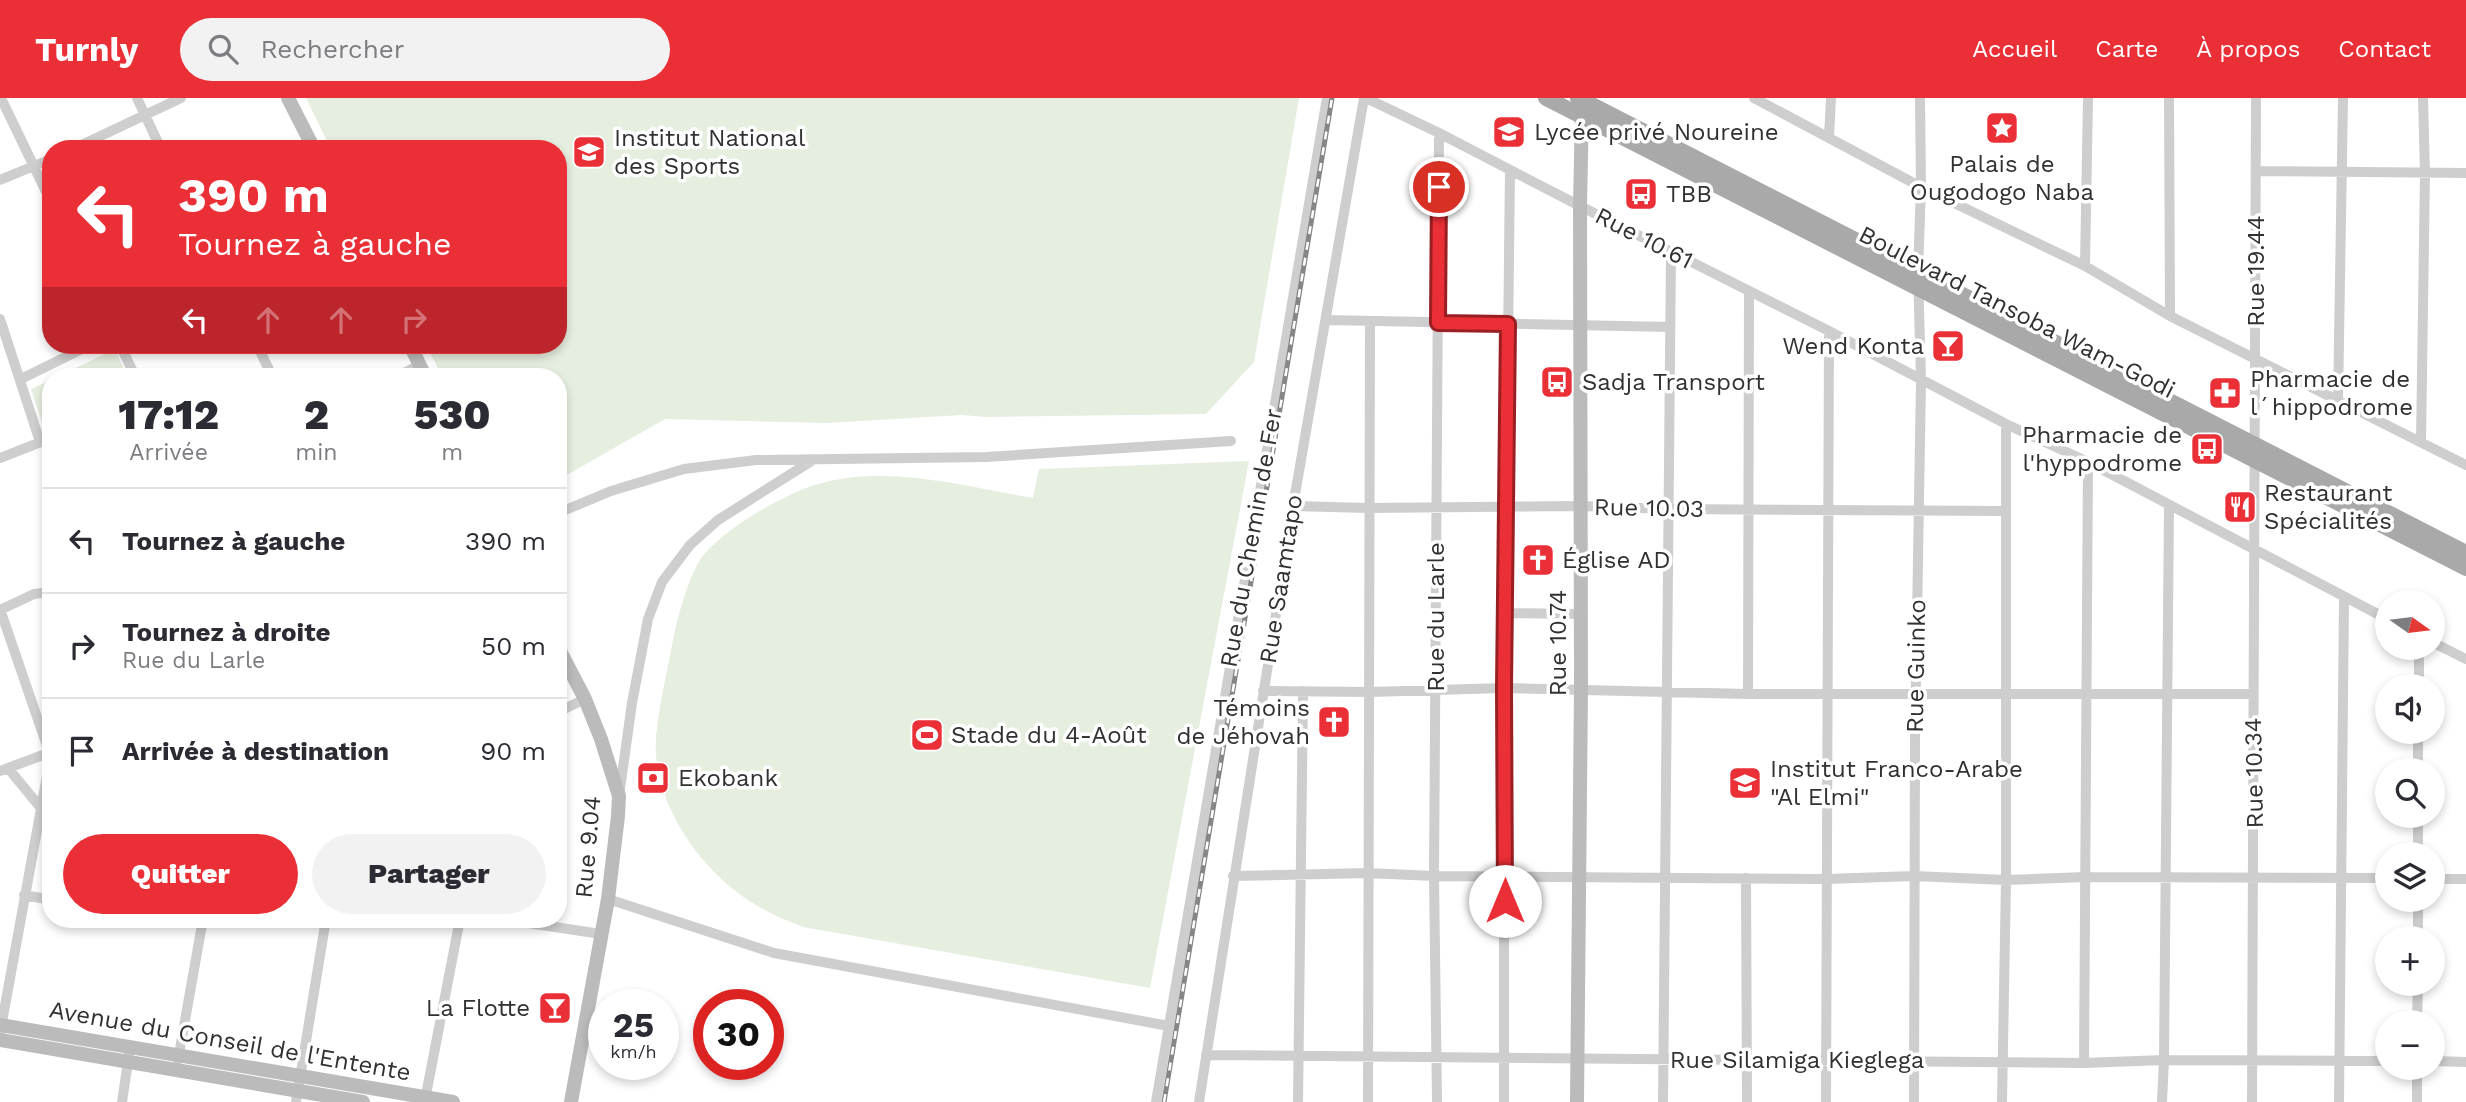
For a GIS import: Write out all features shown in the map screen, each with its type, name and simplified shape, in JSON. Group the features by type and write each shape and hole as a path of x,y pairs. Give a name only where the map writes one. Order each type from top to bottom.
{"main road":[{"path":"288,98 309,140"},
{"name":"Boulevard Tansoba Wam-Godi","path":"1546,98 1581,103 1918,280 2255,452 2466,553"},
{"name":"Rue 10.74","path":"1577,1102 1581,688 1581,103"},
{"name":"Boulevard Tansoba Wam-Godi","path":"2255,452 2466,568"},
{"name":"Rue 9.04","path":"567,664 585,699 604,747 619,796 608,899 571,1102"},
{"name":"Avenue du Conseil de l'Entente","path":"0,1031 178,1063 363,1102"},
{"name":"Avenue du Conseil de l'Entente","path":"298,1090 453,1102"}],"street":[{"path":"1,98 42,183"},
{"path":"137,98 157,140"},
{"path":"92,140 181,98"},
{"name":"Rue du Chemin de Fer","path":"1156,1102 1327,98"},
{"name":"Rue 10.61","path":"1365,98 1829,331 2006,424 2088,462 2375,613"},
{"name":"Rue Saamtapo","path":"1199,1102 1293,506 1365,98"},
{"path":"1754,98 1921,187 2085,265 2170,316 2466,464"},
{"path":"1829,137 1830,98"},
{"name":"Rue Guinko","path":"1914,1102 1914,876 1921,380 1918,280 1920,98"},
{"path":"2085,265 2088,98"},
{"path":"2169,98 2170,316"},
{"name":"Rue 19.44","path":"2255,452 2256,98"},
{"path":"2338,400 2343,98"},
{"path":"2421,442 2425,173 2423,98"},
{"name":"Rue du Larle","path":"1437,1102 1434,876 1439,133"},
{"path":"0,180 42,163"},
{"path":"1504,1102 1504,688 1510,170"},
{"path":"2256,171 2466,173"},
{"path":"1663,1102 1671,252"},
{"path":"1748,694 1749,291"},
{"path":"0,319 40,442 0,458"},
{"path":"1326,320 1670,327"},
{"path":"1368,1102 1370,322"},
{"path":"1826,1102 1829,331"},
{"path":"43,368 71,354"},
{"path":"20,379 42,368"},
{"path":"2002,1102 2006,880 2006,424"},
{"path":"567,509 611,491 684,468 756,460 986,457 1231,441"},
{"name":"Rue 10.34","path":"2252,1102 2255,452"},
{"path":"619,796 632,703 648,619 662,582 690,545 718,520 814,459"},
{"path":"2084,1063 2088,462"},
{"name":"Rue 10.03","path":"1293,506 2004,511"},
{"path":"2162,1102 2169,506"},
{"path":"42,593 34,594 0,610 42,729"},
{"path":"2339,1102 2344,598"},
{"path":"1505,613 1581,614"},
{"path":"2445,648 2466,659"},
{"path":"1263,691 1581,688 1748,694 2253,694"},
{"path":"1298,1102 1303,691"},
{"path":"567,708 585,699"},
{"path":"42,755 4,769 42,803"},
{"path":"0,1031 24,895 42,823"},
{"path":"1234,876 1367,873 1434,876 1914,876 2006,880 2085,877 2375,878"},
{"path":"1746,877 1747,1102"},
{"path":"2445,879 2466,879"},
{"path":"24,895 42,898"},
{"path":"608,899 774,953 1169,1026"},
{"path":"178,1063 201,928"},
{"path":"298,1090 325,928"},
{"path":"425,1100 458,928"},
{"path":"561,928 601,934"},
{"path":"122,1102 129,1055"},
{"name":"Rue Silamiga Kieglega","path":"1206,1055 2084,1063 2164,1060 2375,1061"},
{"path":"2445,1061 2466,1062"},
{"path":"2417,1080 2417,1102"}],"green space":[{"path":"306,98 1299,98 1254,362 1206,414 962,415 828,423 665,419 567,475 567,368 438,368 431,354 567,354 567,140 327,140"},
{"path":"105,354 117,354 123,368 76,368"},
{"path":"42,384 42,422 31,389"},
{"name":"Stade du 4-Août","path":"1249,461 1150,988 803,927 769,912 737,892 694,849 673,813 659,775 656,734 660,708 683,600 697,565 718,540 751,516 804,489 844,478 898,476 1033,498 1039,469"}],"railway":[{"path":"1164,1102 1332,98"}],"place":[{"name":"Palais de Ougodogo Naba","path":"2002,128"},
{"name":"Lycée privé Noureine","path":"1509,132"},
{"name":"Institut National des Sports","path":"589,152"},
{"name":"TBB","path":"1641,194"},
{"name":"Wend Konta","path":"1948,346"},
{"name":"Sadja Transport","path":"1557,382"},
{"name":"Pharmacie de l´hippodrome","path":"2225,393"},
{"name":"Pharmacie de l'hyppodrome","path":"2207,449"},
{"name":"Restaurant Spécialités","path":"2240,507"},
{"name":"Église AD","path":"1538,560"},
{"name":"Témoins de Jéhovah","path":"1334,722"},
{"name":"Stade du 4-Août","path":"927,735"},
{"name":"Ekobank","path":"653,778"},
{"name":"Institut Franco-Arabe \"Al Elmi\"","path":"1745,783"},
{"name":"La Flotte","path":"555,1008"}],"route":[{"path":"1439,187 1438,323 1508,324 1504,688 1505,901"}]}
